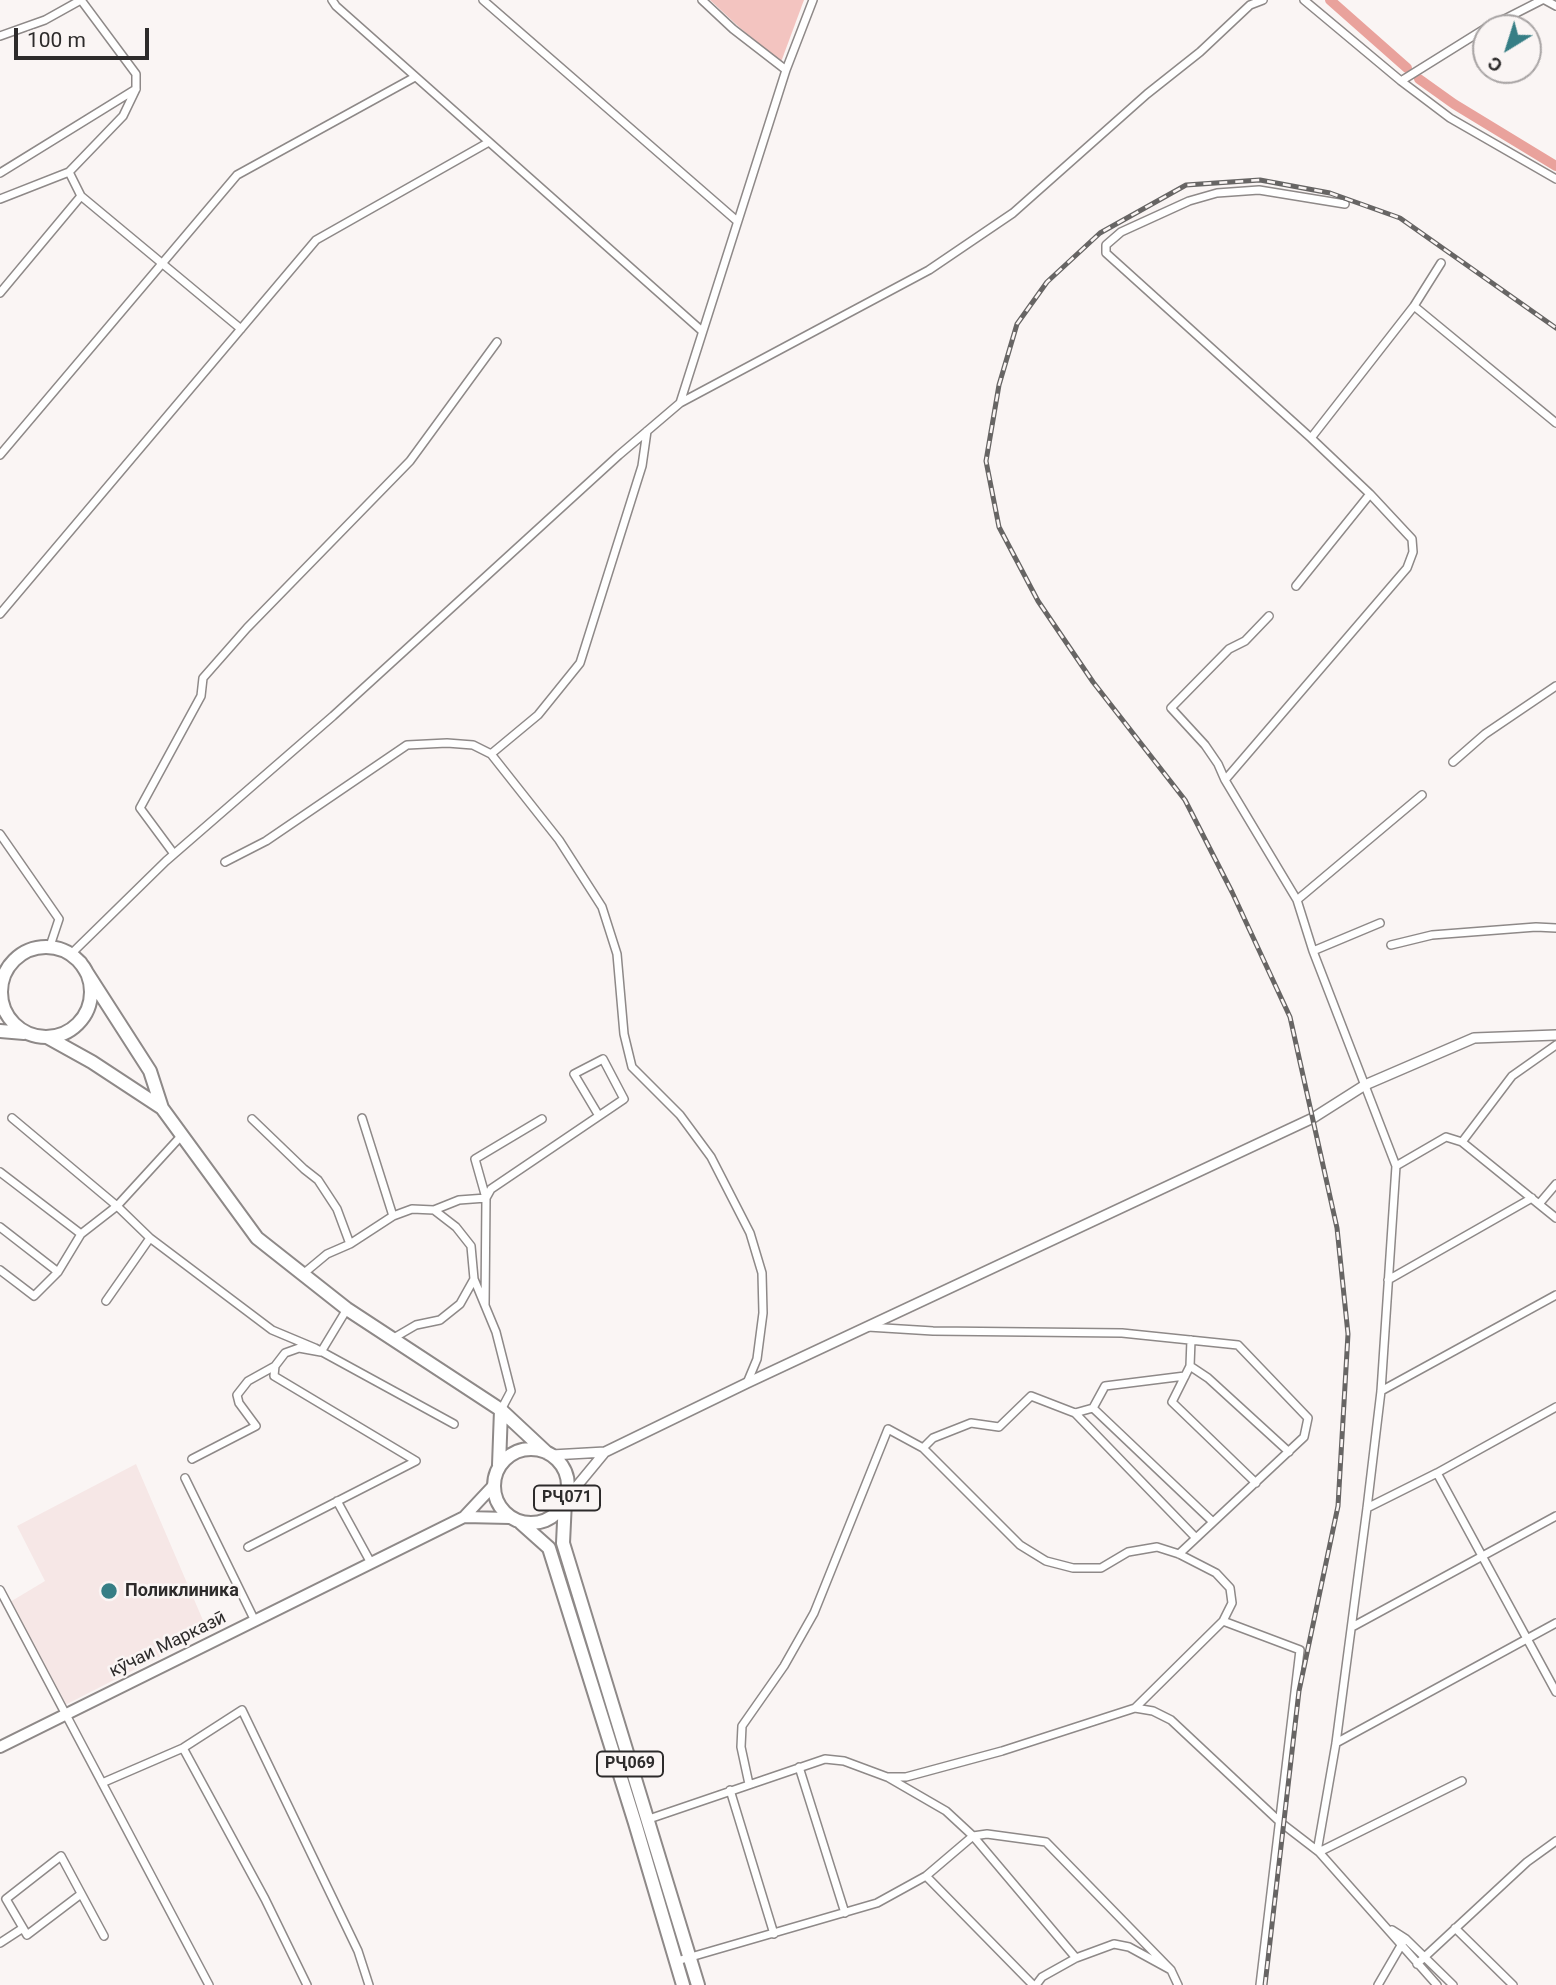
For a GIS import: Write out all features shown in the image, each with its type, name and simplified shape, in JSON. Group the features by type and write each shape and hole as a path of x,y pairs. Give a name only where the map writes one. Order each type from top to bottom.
{"main road":[{"path":"27,1033 15,1024 6,1012 1,998 4,970 26,951 37,947 50,947 76,958 88,974 92,988 91,1003 85,1017 75,1028 62,1035 47,1037"},
{"path":"76,958 150,1071 162,1108 257,1237 347,1309 501,1410 549,1454"},
{"path":"0,1031 47,1037 92,1062 162,1108"},
{"path":"464,1517 493,1486 499,1465 501,1410"},
{"path":"499,1465 506,1457 526,1449 549,1454"},
{"name":"РҶ071","path":"493,1486 501,1509 516,1520 543,1522 560,1510 566,1499 568,1486 561,1464 549,1454"},
{"name":"РҶ069","path":"566,1499 563,1543 642,1821 683,1985"},
{"path":"464,1517 516,1520"},
{"name":"кӯчаи Марказӣ","path":"0,1747 464,1517"},
{"name":"РҶ069","path":"516,1520 549,1548 698,1985"}],"street":[{"path":"88,9 93,0"},
{"path":"332,0 702,331"},
{"path":"483,0 737,221"},
{"path":"702,0 733,29 786,70"},
{"path":"680,403 786,70 813,0"},
{"path":"76,958 174,854 333,716 680,403 929,270 1013,213 1147,94 1200,52 1250,5 1263,0"},
{"path":"1304,0 1450,118 1556,179"},
{"path":"1514,14 1543,0 1556,6"},
{"path":"0,36 45,20 81,1 136,74 136,89 123,116 69,172 0,199"},
{"path":"1401,81 1472,37"},
{"path":"0,455 237,175 415,77"},
{"path":"0,173 136,89"},
{"path":"0,614 316,240 489,142"},
{"path":"69,172 81,196 241,329"},
{"path":"1225,780 1407,568 1413,552 1412,539 1370,494 1311,438 1106,253 1106,246 1121,232 1189,201 1217,193 1259,190 1345,204"},
{"path":"0,293 81,196"},
{"path":"1311,438 1414,306 1441,263"},
{"path":"1414,306 1556,423"},
{"path":"174,854 140,808 201,696 203,678 247,628 410,461 497,342"},
{"path":"491,754 538,715 580,663 642,466 648,431"},
{"path":"1296,586 1370,494"},
{"path":"1269,616 1245,641 1228,649 1171,708 1205,745 1218,764 1297,900 1313,951 1395,1166 1381,1391 1352,1627 1319,1852"},
{"path":"1453,762 1485,734 1556,686"},
{"path":"225,862 266,841 407,746 447,743 473,746 491,754 559,840 602,907 617,954 624,1034 632,1067 680,1115 711,1157 750,1233 762,1273 763,1313 757,1359 747,1383"},
{"path":"1297,900 1422,794"},
{"path":"0,834 59,919 50,947"},
{"path":"1313,951 1380,923"},
{"path":"1391,945 1432,935 1536,926 1556,928"},
{"path":"549,1454 605,1452 1313,1118 1365,1085 1474,1038 1556,1035"},
{"path":"1462,1142 1513,1076 1556,1045"},
{"path":"486,1198 491,1189 625,1099 603,1059 574,1074 599,1116"},
{"path":"12,1118 117,1206 150,1238 272,1330 321,1352 454,1424"},
{"path":"362,1118 393,1216"},
{"path":"252,1119 318,1180 337,1209 350,1244"},
{"path":"485,1305 486,1198 475,1159 542,1119"},
{"path":"0,1270 34,1296 58,1272 81,1234 117,1206 182,1135"},
{"path":"1395,1166 1446,1137 1462,1142 1556,1217"},
{"path":"0,1172 81,1234"},
{"path":"1539,1204 1556,1184"},
{"path":"303,1274 327,1254 350,1244 393,1216 412,1209 434,1210 459,1200 486,1198"},
{"path":"1388,1280 1532,1198"},
{"path":"434,1210 456,1227 471,1246 474,1279 496,1332 511,1391 501,1410"},
{"path":"0,1227 58,1272"},
{"path":"106,1301 150,1238"},
{"path":"392,1339 416,1325 440,1320 460,1304 474,1279"},
{"path":"1381,1391 1556,1295"},
{"path":"321,1352 347,1309"},
{"path":"867,1327 933,1331 1122,1333 1238,1345 1308,1418 1304,1437 1180,1554"},
{"path":"1191,1340 1190,1366 1172,1402 1256,1483"},
{"path":"191,1460 256,1426 239,1403 237,1395 248,1381 275,1366 285,1353 299,1348 321,1352"},
{"path":"248,1547 416,1461 274,1376 275,1366"},
{"path":"1190,1366 1208,1378 1289,1452"},
{"path":"1075,1413 1093,1408 1105,1386 1185,1376"},
{"path":"923,1448 933,1438 971,1423 999,1427 1031,1396 1075,1413 1196,1538"},
{"path":"1367,1508 1437,1473 1556,1407"},
{"path":"1093,1408 1213,1522"},
{"path":"749,1784 741,1746 742,1726 784,1666 814,1613 888,1429 923,1448 1020,1545 1046,1562 1073,1568 1101,1568 1128,1552 1157,1547 1180,1554 1216,1573 1230,1588 1232,1603 1223,1621 1135,1708 1002,1751 906,1777 887,1777"},
{"path":"566,1499 605,1452"},
{"path":"1437,1473 1556,1692"},
{"path":"185,1478 255,1621"},
{"path":"337,1501 371,1563"},
{"path":"1352,1627 1556,1516"},
{"path":"0,1590 209,1985"},
{"path":"1223,1621 1300,1650 1260,1985"},
{"path":"1336,1743 1556,1622"},
{"path":"1135,1708 1153,1711 1171,1720 1279,1822 1319,1852 1403,1942 1425,1956 1453,1985"},
{"path":"102,1783 183,1748 242,1710 358,1951 369,1985"},
{"path":"183,1748 265,1899 307,1985"},
{"path":"642,1821 825,1759 844,1761 887,1777 946,1811 974,1836 1076,1958"},
{"path":"799,1767 845,1913"},
{"path":"1319,1852 1462,1782"},
{"path":"730,1790 774,1934"},
{"path":"677,1961 877,1903 926,1876 974,1836 987,1834 1046,1842 1171,1970 1178,1985"},
{"path":"1417,1964 1527,1862 1556,1841"},
{"path":"81,1894 27,1935 6,1899 61,1856 104,1936"},
{"path":"926,1876 1034,1985 1042,1977 1076,1958 1114,1944 1129,1947 1171,1970"},
{"path":"0,1943 23,1928"},
{"path":"1455,1928 1513,1985"},
{"path":"1403,1942 1417,1964 1437,1985"},
{"path":"1378,1985 1403,1942"}],"shaded area":[{"path":"710,0 804,0 781,62 740,28"},
{"name":"Поликлиника","path":"136,1464 208,1632 65,1705 10,1602 45,1581 17,1526"}],"waterway":[{"path":"1330,0 1407,68"},
{"path":"1419,79 1454,104 1556,166"}],"railway":[{"path":"1265,1985 1299,1691 1338,1506 1348,1334 1337,1228 1290,1017 1232,892 1185,800 1093,682 1038,601 999,527 986,461 999,385 1017,324 1047,282 1100,233 1186,185 1260,180 1330,193 1400,218 1556,328"}],"place":[{"name":"Поликлиника","path":"109,1591"}]}
